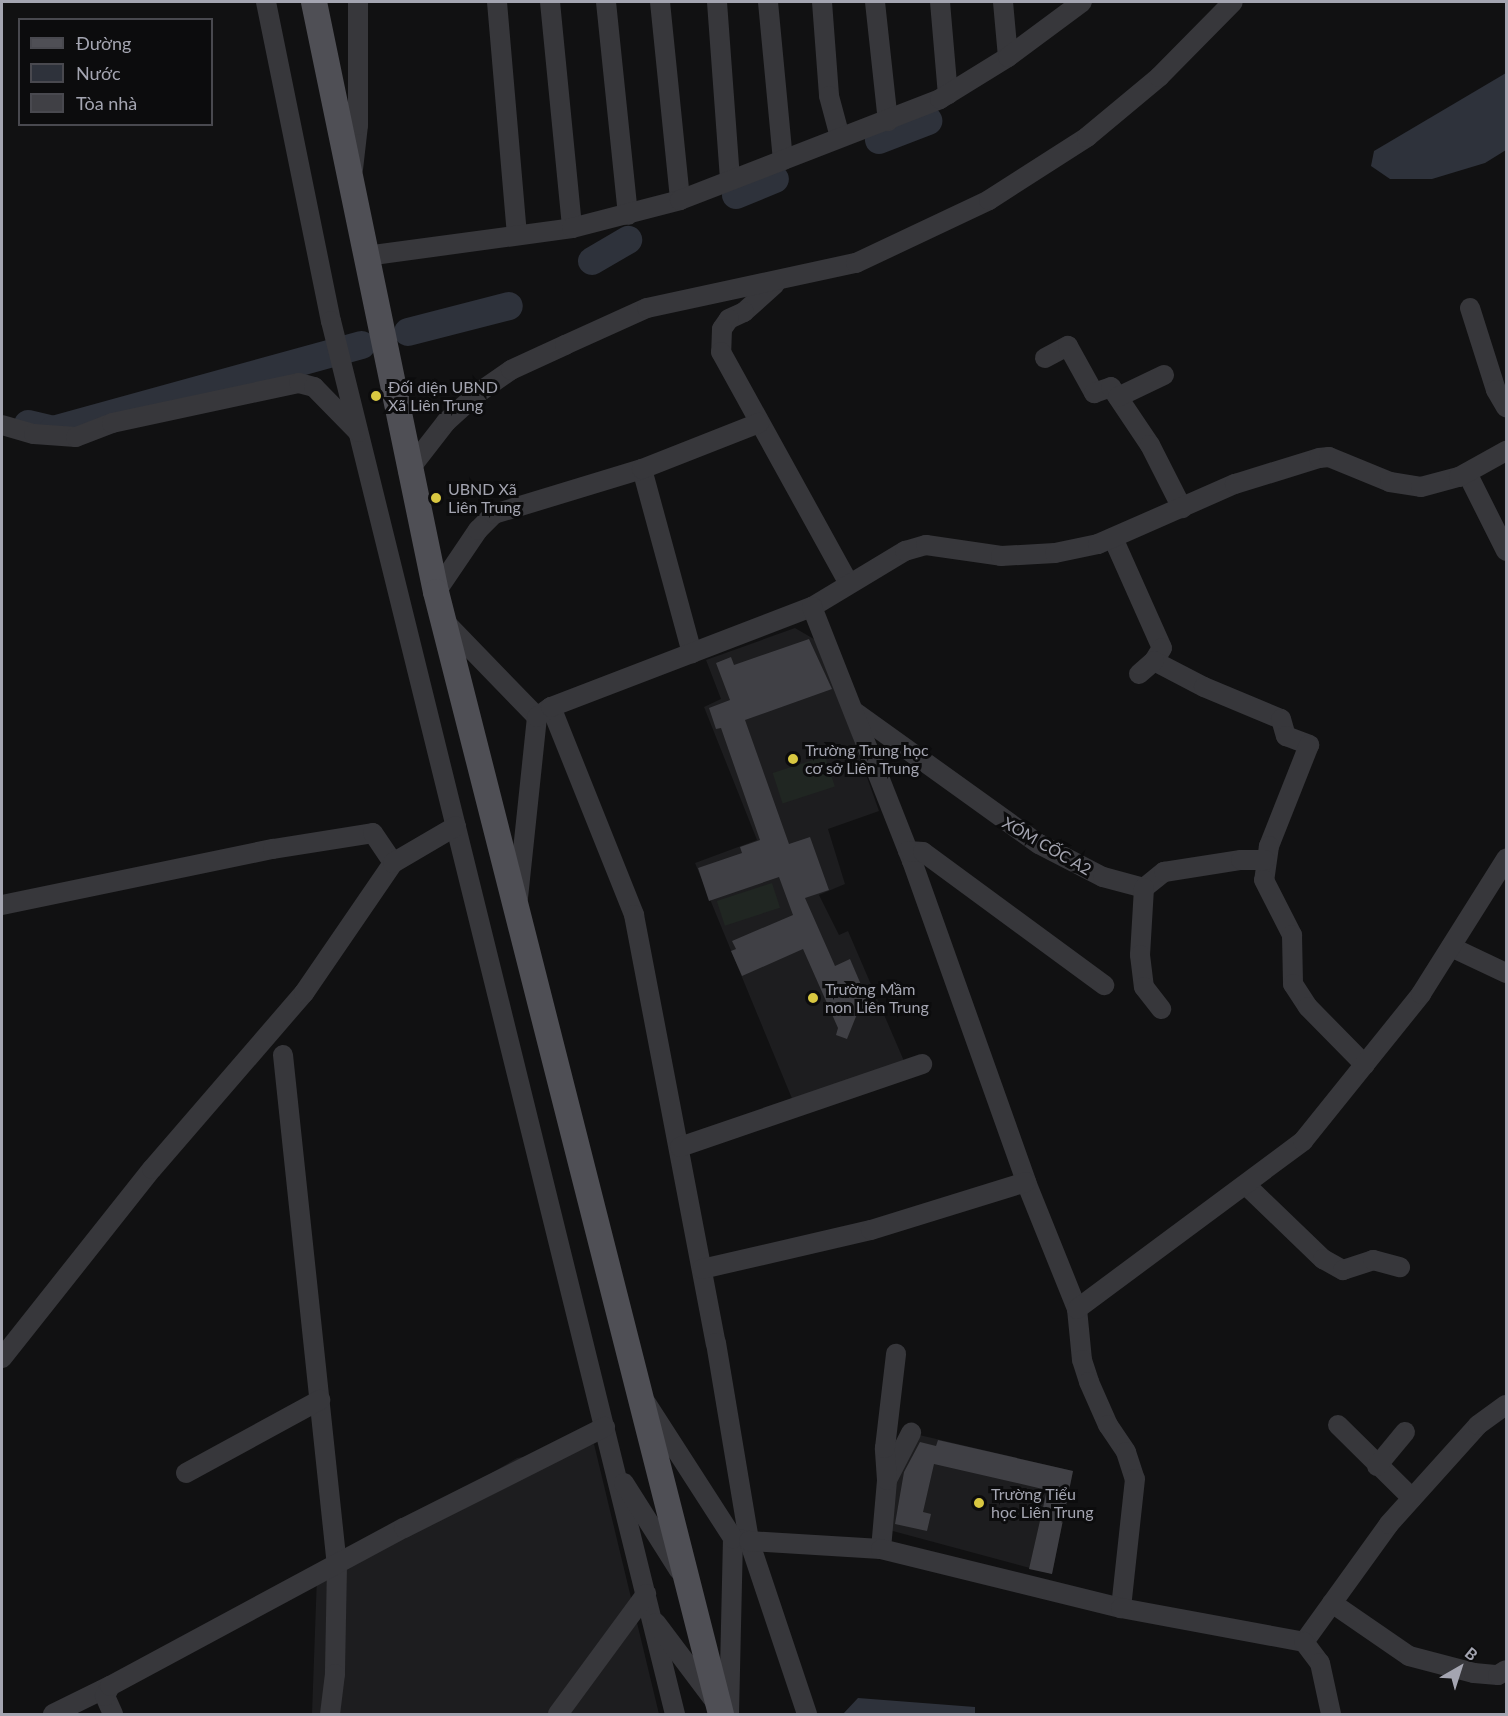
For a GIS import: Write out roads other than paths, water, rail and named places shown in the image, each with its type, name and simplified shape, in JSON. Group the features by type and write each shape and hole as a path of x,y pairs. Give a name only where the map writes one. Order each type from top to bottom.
{"main road":[{"path":"314,2 408,471 436,592 516,913 723,1712"}],"street":[{"path":"266,2 332,321 675,1714"},
{"path":"352,186 358,125 358,2"},
{"path":"497,2 517,234"},
{"path":"550,2 572,228"},
{"path":"606,2 628,215"},
{"path":"660,2 680,200"},
{"path":"717,2 730,180"},
{"path":"768,2 783,160"},
{"path":"822,2 830,96 840,137"},
{"path":"875,2 888,121"},
{"path":"940,2 948,95"},
{"path":"1004,2 1008,57"},
{"path":"366,256 572,228 680,200 840,137 888,121 948,95 1008,57 1082,2"},
{"path":"408,471 446,422 511,370 647,308 776,283 856,263 989,200 1087,137 1159,77 1233,2"},
{"path":"776,283 744,312 729,319 720,340 721,352 848,582"},
{"path":"1470,308 1496,390 1506,407"},
{"path":"1045,358 1068,346 1094,393 1111,387 1150,445 1182,508"},
{"path":"1118,397 1164,375"},
{"path":"2,425 34,434 76,437 112,423 299,383 314,387 360,435"},
{"path":"436,592 478,530 494,514 642,469 759,423"},
{"path":"544,712 812,607 848,582 905,550 926,545 1001,556 1055,553 1113,538 1235,484 1319,458 1329,458 1390,482 1420,487 1467,473 1506,451"},
{"path":"642,469 692,653"},
{"path":"1467,473 1506,551"},
{"path":"1113,538 1162,648 1147,667 1204,687 1281,719 1286,736 1309,745 1265,860 1264,880 1295,948 1293,984 1308,1007 1365,1065"},
{"path":"812,607 908,851 1026,1182 1077,1309 1082,1360 1089,1382 1108,1425 1126,1452 1135,1479 1121,1608"},
{"path":"445,622 544,712 634,915 702,1269 741,1539 807,1714"},
{"path":"516,913 544,712"},
{"name":"XÓM CỐC A2","path":"855,712 1039,844 1074,865 1144,888"},
{"path":"2,1358 152,1169 304,993 393,863 456,826"},
{"path":"2,905 273,849 373,833 393,863"},
{"path":"908,851 924,852 1104,985"},
{"path":"1077,1309 1303,1141 1421,994 1506,859"},
{"path":"1161,1009 1144,987 1140,955 1144,888 1164,872 1241,860 1265,860"},
{"path":"1451,947 1506,973"},
{"path":"283,1055 337,1566 335,1674 330,1714"},
{"path":"680,1147 922,1064"},
{"path":"702,1269 871,1230 1026,1182"},
{"path":"1246,1185 1323,1259 1343,1270 1373,1260 1400,1267"},
{"path":"881,1549 887,1480 885,1448 896,1354"},
{"path":"640,1393 741,1539 723,1712"},
{"path":"186,1473 320,1400"},
{"path":"1304,1642 1412,1498 1478,1425 1506,1405"},
{"path":"1338,1425 1412,1498"},
{"path":"53,1714 605,1427"},
{"path":"1377,1466 1405,1432"},
{"path":"887,1480 911,1433"},
{"path":"615,1468 688,1583"},
{"path":"741,1539 881,1549 1121,1608 1304,1642 1320,1664 1331,1714"},
{"path":"558,1714 646,1594"},
{"path":"1332,1603 1409,1656 1474,1673 1498,1674 1506,1670"},
{"path":"651,1617 723,1712"},
{"path":"110,1686 105,1696 113,1714"}],"water":[{"path":"1506,73 1506,150 1485,163 1432,179 1390,179 1371,166 1374,151"},
{"path":"858,1698 975,1707 975,1714 843,1714"}],"waterway":[{"path":"879,140 928,121"},
{"path":"736,195 775,179"},
{"path":"592,261 628,240"},
{"path":"408,332 509,306"},
{"path":"28,424 53,430 362,345"}],"place":[{"name":"Đối diện UBND Xã Liên Trung","path":"376,396"},
{"name":"UBND Xã Liên Trung","path":"436,498"},
{"name":"Trường Trung học cơ sở Liên Trung","path":"793,759"},
{"name":"Trường Mầm non Liên Trung","path":"813,998"},
{"name":"Trường Tiểu học Liên Trung","path":"979,1503"}]}
